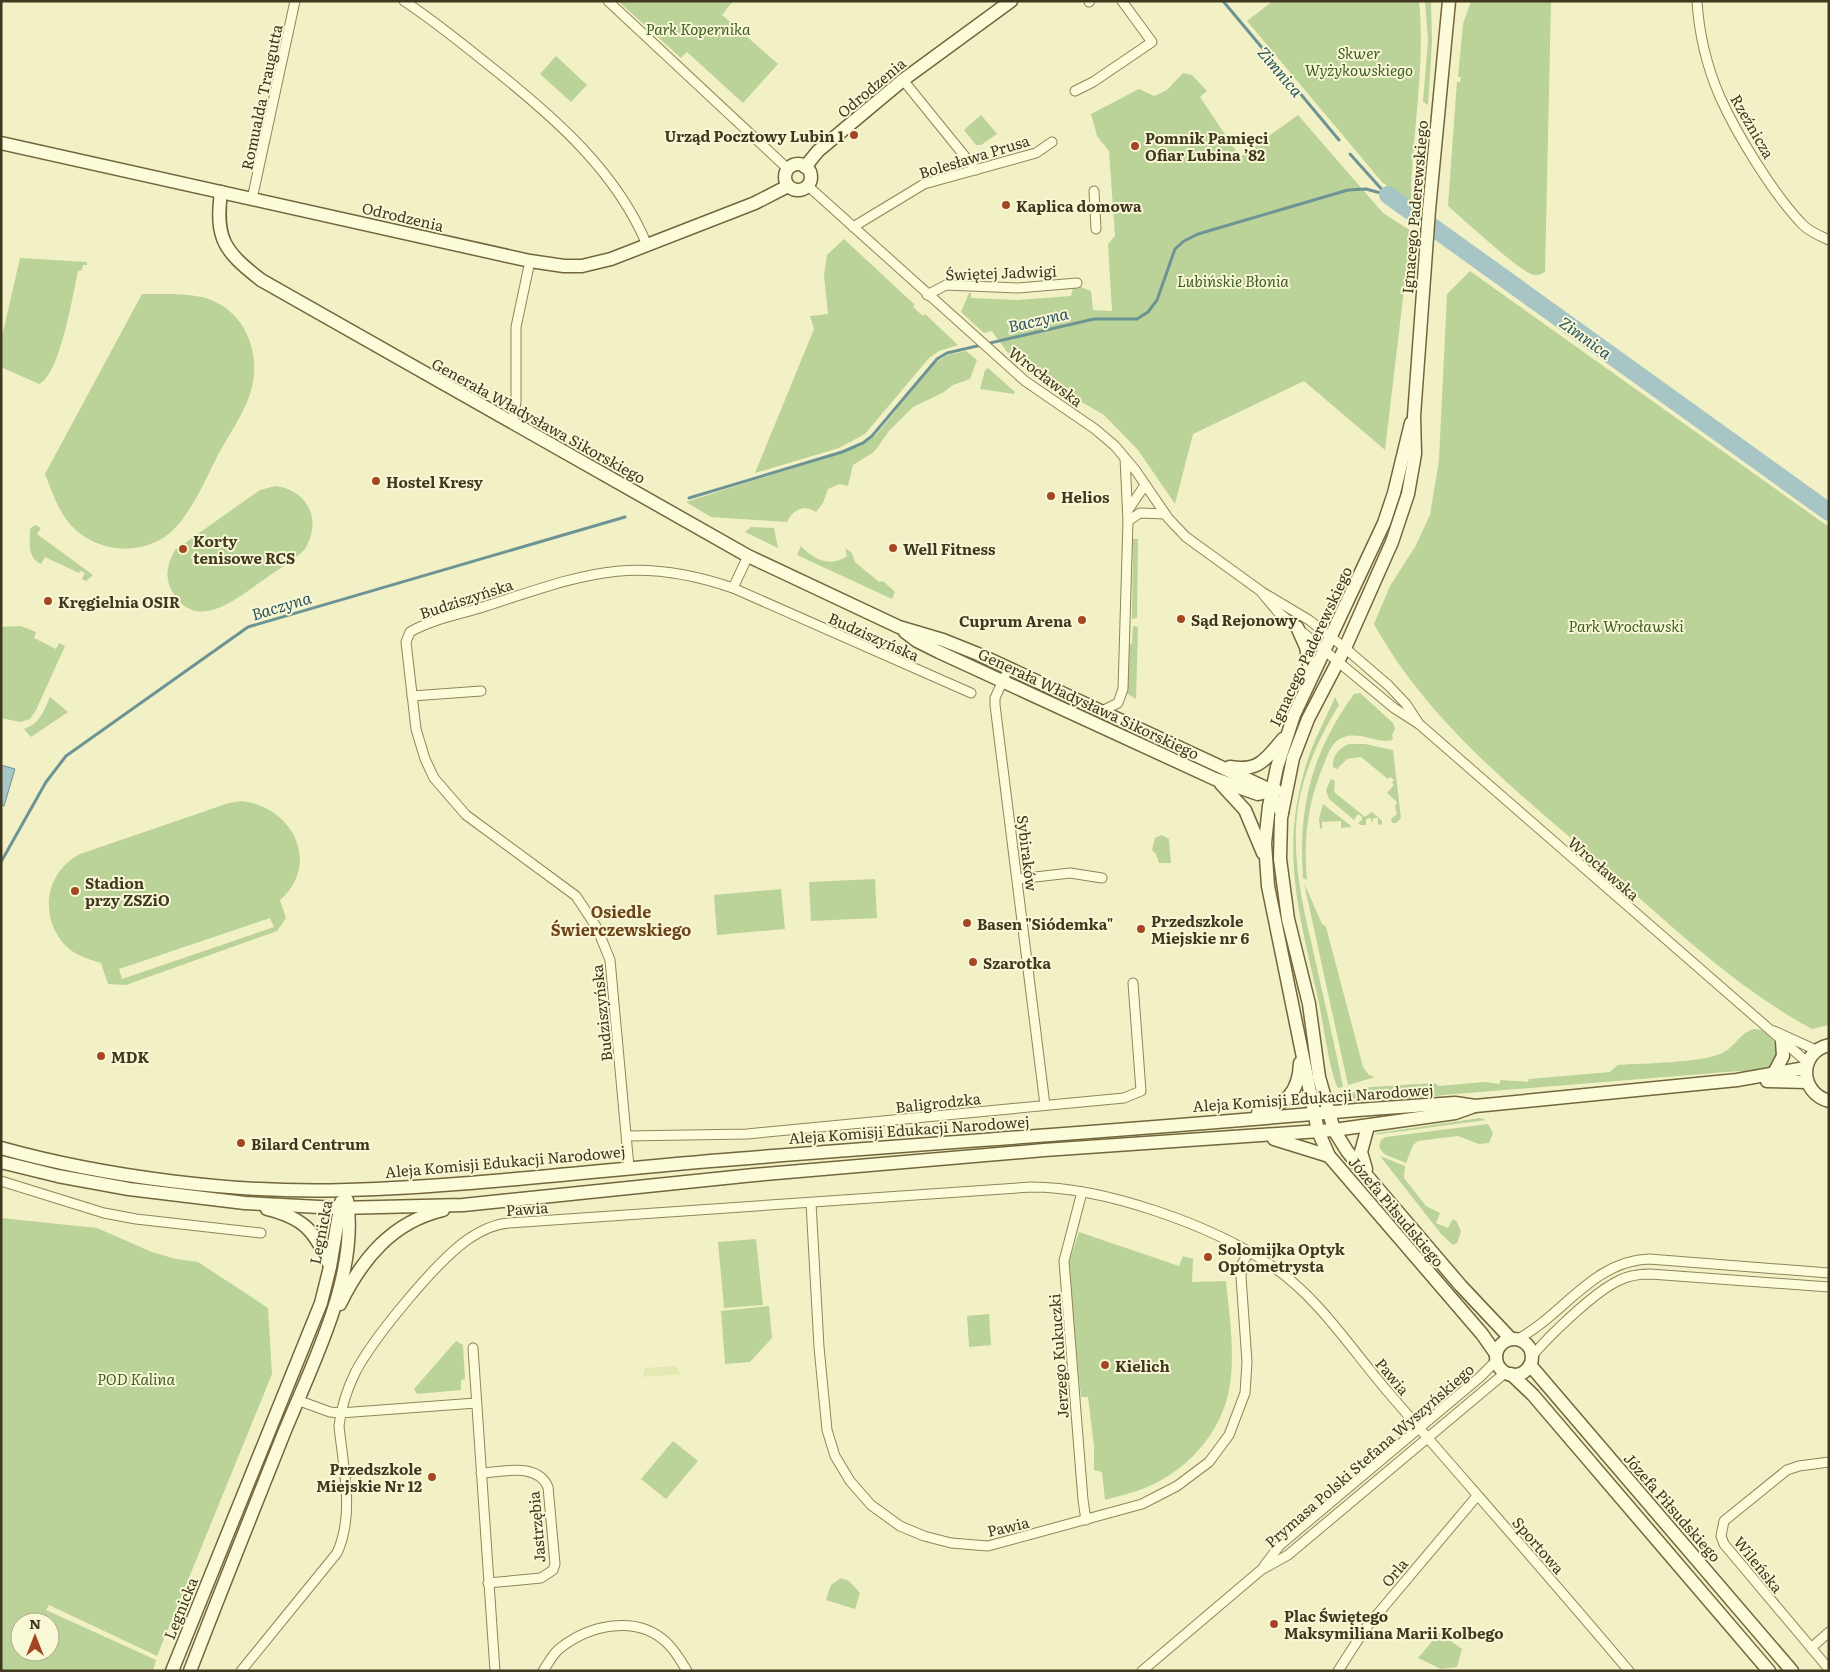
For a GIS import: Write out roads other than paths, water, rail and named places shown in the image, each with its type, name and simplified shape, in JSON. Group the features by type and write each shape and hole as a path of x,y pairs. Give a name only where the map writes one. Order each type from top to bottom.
{"street":[{"name":"Romualda Traugutta","path":"252,199 295,1"},
{"path":"404,1 446,31 550,116 601,169 634,216 647,245"},
{"path":"608,1 788,169"},
{"name":"Odrodzenia","path":"805,167 818,151 903,80 1011,1"},
{"path":"1075,91 1093,82 1152,42 1122,1"},
{"name":"Ignacego Paderewskiego","path":"1318,1131 1321,1113 1319,1077 1309,1004 1284,898 1280,859 1282,813 1287,782 1304,729 1345,648 1392,542 1404,506 1415,454 1414,416 1429,210 1449,1"},
{"name":"Rzeźnicza","path":"1697,1 1706,55 1720,97 1734,123 1771,184 1804,226 1829,240"},
{"path":"903,80 976,170"},
{"name":"Bolesława Prusa","path":"853,227 924,184 1036,152 1052,142"},
{"name":"Odrodzenia","path":"1,143 530,261 564,266 582,266 611,259 755,204 788,186"},
{"path":"794,165 805,167 811,174 808,186 800,190 788,186 785,178 788,169 794,165"},
{"name":"Wrocławska","path":"808,186 927,295 1025,381 1103,436 1125,457 1165,514 1186,537 1262,592 1305,617 1345,648 1389,686 1406,704 1419,724"},
{"path":"1094,191 1096,229"},
{"name":"Generała Władysława Sikorskiego","path":"221,192 218,217 219,230 231,253 243,266 261,280 512,424 748,556 899,627 943,640 1223,766 1264,787 1271,793 1282,813"},
{"path":"512,424 516,402 516,327 530,261"},
{"name":"Świętej Jadwigi","path":"927,295 946,285 1018,288 1078,283"},
{"name":"Ignacego Paderewskiego","path":"1334,1130 1321,1113 1301,1053 1275,928 1266,860 1271,793 1287,735 1311,676 1384,523 1394,493 1404,445 1414,416"},
{"path":"1102,710 1118,703 1122,696 1127,605 1128,510 1125,457"},
{"path":"1128,510 1145,485"},
{"path":"1128,521 1140,513 1165,514"},
{"path":"733,588 748,556"},
{"name":"Budziszyńska","path":"629,1167 610,960 597,928 576,896 473,821 442,790 425,760 416,729 406,642 410,632 560,582 618,570 649,569 682,573 733,588 971,693"},
{"name":"Wrocławska","path":"1262,592 1278,612 1394,708 1419,724 1692,963 1772,1030 1806,1065"},
{"name":"Generała Władysława Sikorskiego","path":"899,627 917,641 1215,779 1258,794 1271,793"},
{"path":"1297,628 1306,647 1311,676"},
{"name":"Sybiraków","path":"1008,668 995,698 995,705 1045,1105"},
{"path":"412,696 481,691"},
{"path":"1223,766 1245,769 1258,765 1287,735"},
{"path":"1215,779 1245,810 1266,860"},
{"path":"1271,793 1287,782"},
{"path":"1018,879 1070,872 1102,878"},
{"name":"Baligrodzka","path":"627,1136 747,1134 1124,1098 1141,1091 1133,983"},
{"name":"Wrocławska","path":"1772,1030 1816,1050"},
{"path":"1774,1073 1783,1056 1782,1041"},
{"path":"1829,1045 1816,1050 1806,1065 1806,1082 1816,1095 1829,1101"},
{"path":"1241,1119 1276,1107 1285,1101 1297,1084 1301,1053"},
{"name":"Aleja Komisji Edukacji Narodowej","path":"1,1148 61,1162 164,1179 240,1186 345,1190 465,1183 629,1167 1455,1103 1475,1106 1737,1080 1806,1065"},
{"name":"Aleja Komisji Edukacji Narodowej","path":"1737,1080 1806,1082"},
{"name":"Aleja Komisji Edukacji Narodowej","path":"463,1205 793,1171 1044,1150 1334,1130 1455,1114 1475,1106"},
{"path":"1368,1126 1361,1152 1368,1177"},
{"name":"Józefa Piłsudskiego","path":"1334,1130 1347,1151 1368,1177 1461,1286 1514,1339"},
{"name":"Józefa Piłsudskiego","path":"1318,1131 1329,1156 1482,1334 1496,1358"},
{"path":"1252,1137 1287,1141 1329,1156"},
{"path":"1,1162 58,1176 129,1188 245,1203 343,1207 463,1205"},
{"path":"1,1181 104,1214 261,1232"},
{"name":"Pawia","path":"340,1414 358,1368 403,1308 453,1252 468,1239 489,1227 509,1223 1031,1187 1060,1188 1082,1192 1172,1217 1249,1252 1307,1293 1428,1437"},
{"name":"Legnicka","path":"172,1671 321,1303 343,1207 345,1190"},
{"name":"Jerzego Kukuczki","path":"1082,1192 1064,1260 1086,1520"},
{"path":"245,1203 298,1219 317,1237 330,1267"},
{"name":"Pawia","path":"811,1203 819,1347 827,1430 835,1456 850,1481 871,1505 900,1526 924,1536 951,1543 988,1546 1142,1504 1178,1486 1209,1462 1229,1435 1246,1393 1241,1278 1242,1264 1249,1252"},
{"path":"328,1329 352,1280 374,1249 394,1232 417,1219 463,1205"},
{"name":"Legnicka","path":"190,1671 328,1329 345,1260 343,1207"},
{"path":"1769,1671 1533,1395 1508,1374 1496,1358 1501,1344 1535,1330 1604,1272 1630,1261 1649,1259 1829,1273"},
{"path":"1508,1374 1522,1373 1550,1337 1606,1288 1633,1275 1658,1274 1829,1287"},
{"path":"1514,1339 1529,1348 1531,1361"},
{"path":"473,1348 488,1583 496,1671"},
{"name":"Prymasa Polski Stefana Wyszyńskiego","path":"1261,1570 1280,1546 1420,1428 1496,1358"},
{"name":"Józefa Piłsudskiego","path":"1531,1361 1792,1671"},
{"name":"Prymasa Polski Stefana Wyszyńskiego","path":"1142,1671 1261,1570 1288,1555 1428,1437 1508,1374"},
{"path":"298,1400 340,1414 476,1403"},
{"path":"242,1671 337,1553 344,1539 347,1515 339,1426 340,1414"},
{"name":"Sportowa","path":"1428,1437 1629,1671"},
{"name":"Wileńska","path":"1829,1462 1799,1466 1787,1470 1724,1521 1722,1528 1724,1544 1829,1669"},
{"name":"Jastrzębia","path":"481,1473 526,1470 534,1472 544,1480 548,1487 555,1564 553,1570 541,1578 488,1583"},
{"name":"Orla","path":"1338,1671 1365,1629 1477,1496"},
{"path":"542,1671 560,1649 583,1634 599,1628 630,1626 650,1631 666,1642 687,1671"},
{"path":"1811,1648 1829,1632"}],"water":[{"path":"1,765 15,769 4,806 1,805"}],"waterway":[{"name":"Zimnica","path":"1223,1 1339,140"},
{"name":"Zimnica","path":"1350,154 1385,193"},
{"name":"Baczyna","path":"689,498 842,452 863,443 872,436 937,359 947,353 1094,319 1137,319 1148,312 1157,300 1175,249 1184,241 1198,234 1348,190 1366,189 1388,195"},
{"name":"Zimnica","path":"1388,195 1829,512"},
{"name":"Baczyna","path":"1,862 46,782 66,756 248,627 625,517"}],"place":[{"name":"Urząd Pocztowy Lubin 1","path":"854,135"},
{"name":"Pomnik Pamięci Ofiar Lubina ’82","path":"1135,146"},
{"name":"Kaplica domowa","path":"1006,205"},
{"name":"Hostel Kresy","path":"376,481"},
{"name":"Helios","path":"1051,496"},
{"name":"Well Fitness","path":"893,548"},
{"name":"Korty tenisowe RCS","path":"183,549"},
{"name":"Kręgielnia OSIR","path":"48,601"},
{"name":"Sąd Rejonowy","path":"1181,619"},
{"name":"Cuprum Arena","path":"1082,620"},
{"name":"Stadion przy ZSZiO","path":"75,891"},
{"name":"Basen \"Siódemka\"","path":"967,923"},
{"name":"Przedszkole Miejskie nr 6","path":"1141,929"},
{"name":"Szarotka","path":"973,962"},
{"name":"MDK","path":"101,1056"},
{"name":"Bilard Centrum","path":"241,1143"},
{"name":"Solomijka Optyk Optometrysta","path":"1208,1257"},
{"name":"Kielich","path":"1105,1365"},
{"name":"Przedszkole Miejskie Nr 12","path":"432,1477"},
{"name":"Plac Świętego Maksymiliana Marii Kolbego","path":"1274,1624"}],"district":[{"name":"Osiedle Świerczewskiego","path":"621,920"}],"park label":[{"name":"Park Kopernika","path":"698,28"},
{"name":"Skwer Wyżykowskiego","path":"1359,60"},
{"name":"Lubińskie Błonia","path":"1233,280"},
{"name":"Park Wrocławski","path":"1626,625"},
{"name":"POD Kalina","path":"136,1378"}]}
